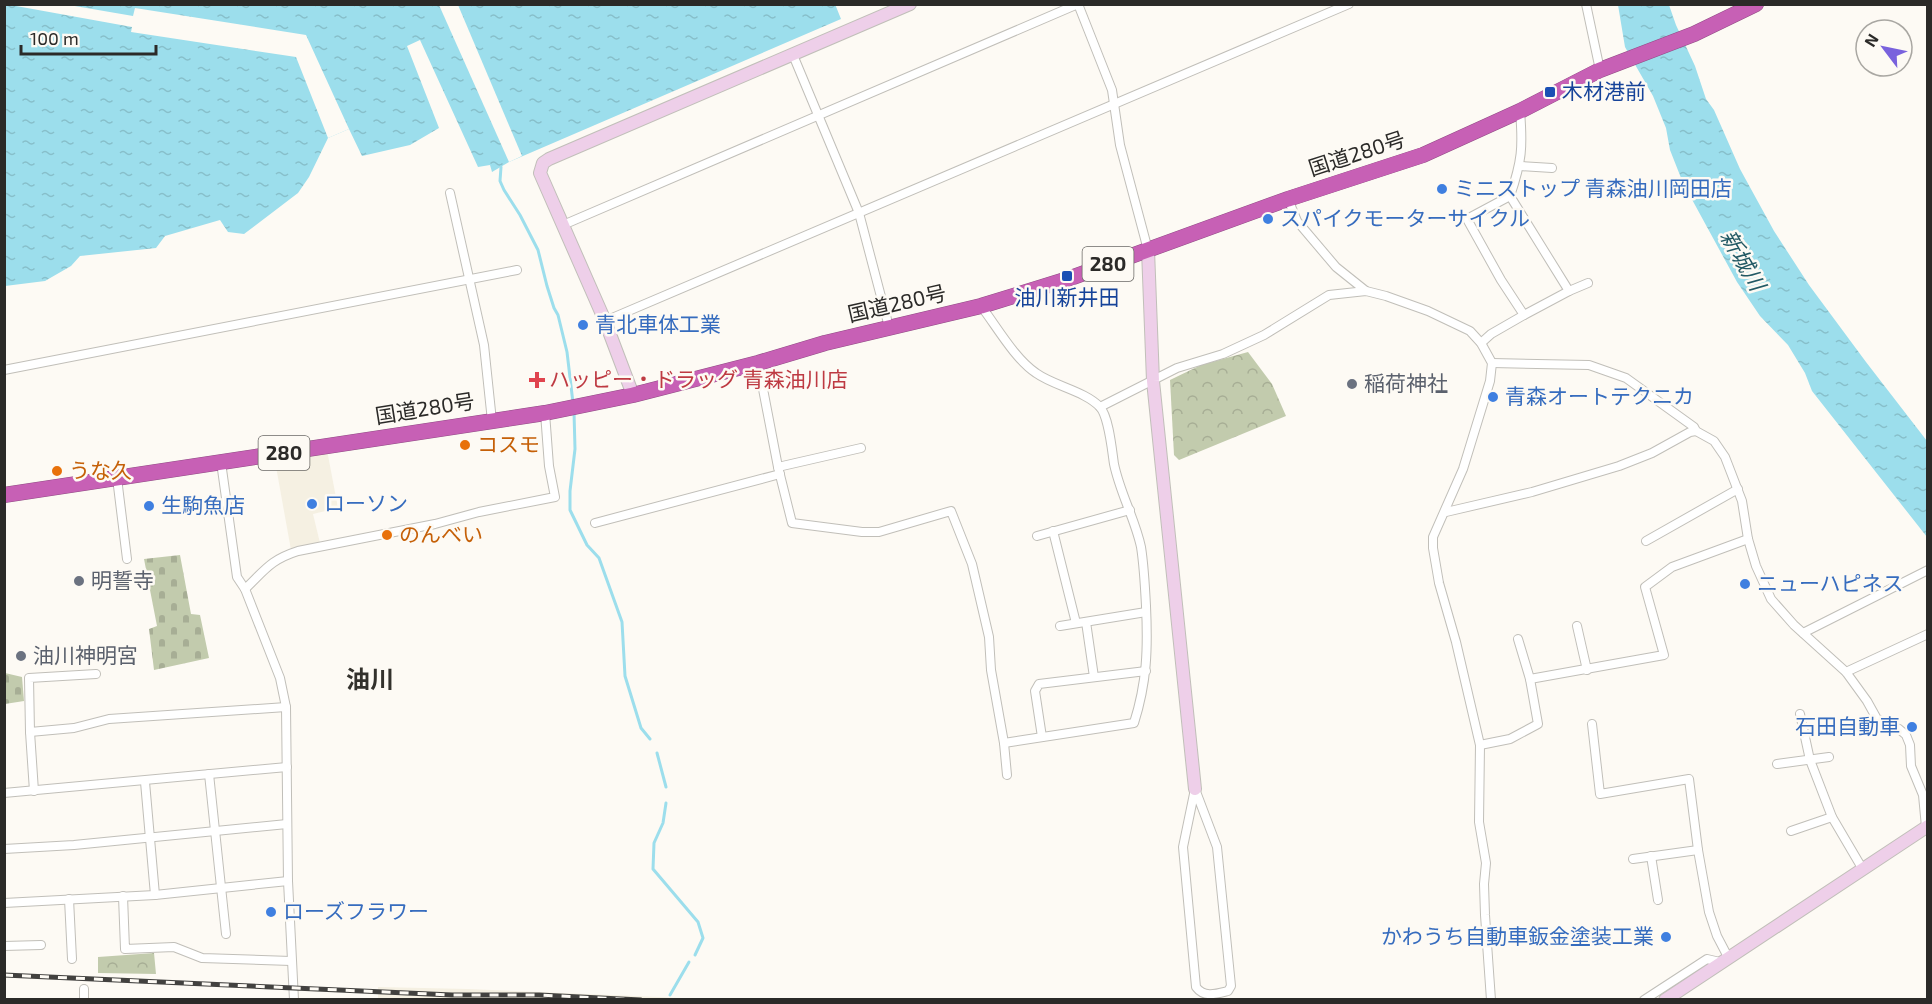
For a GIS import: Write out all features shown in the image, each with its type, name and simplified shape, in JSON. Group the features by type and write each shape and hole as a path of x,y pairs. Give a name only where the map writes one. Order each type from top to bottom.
{"highway":[{"name":"国道280号","path":"4,495 571,408 633,395 825,343 981,306 1065,280 1288,199 1423,155 1521,111 1600,70 1694,34 1756,4"}],"street":[{"path":"633,395 605,321 540,173 543,164 549,159 910,4"},
{"path":"563,225 1078,4 1112,90 1120,145 1148,250 1153,381 1195,789 1217,847 1231,986 1228,991 1206,995 1200,993 1196,987 1183,847 1195,789"},
{"path":"605,321 1349,4"},
{"path":"1586,4 1600,70"},
{"path":"792,55 859,213 889,327"},
{"path":"1521,111 1523,141 1520,166 1510,196 1467,219 1501,280 1524,315"},
{"path":"1520,166 1552,168"},
{"path":"450,193 484,345 492,421"},
{"path":"1510,196 1569,291"},
{"path":"1288,199 1297,221 1336,267 1366,291"},
{"path":"4,370 517,270"},
{"path":"1481,343 1491,334 1524,315 1588,282"},
{"path":"1100,407 1177,368 1223,354 1264,335 1329,295 1366,291 1386,296 1455,324 1470,332 1481,343 1492,363 1490,381 1476,430 1446,512 1433,537 1433,548 1439,583 1456,642 1480,745 1479,822 1486,863 1485,915 1491,999"},
{"path":"981,306 1025,364 1035,373 1054,384 1080,394 1103,411 1115,466 1141,546 1148,642 1146,671 1134,723 1004,743"},
{"path":"758,363 779,471 792,523 879,532 951,511 972,564 990,637 992,670 1007,776"},
{"path":"1492,363 1589,365 1626,378 1636,384 1694,427 1696,431"},
{"path":"245,589 272,562 298,551 555,497 549,466 545,412"},
{"path":"1446,512 1532,492 1619,466 1652,453 1690,432 1696,431 1707,435 1720,448 1738,489 1756,566 1771,598 1794,625 1846,672 1877,719 1899,729 1906,735 1910,745 1911,766 1923,795 1927,826 1665,999"},
{"path":"595,523 861,448"},
{"path":"221,462 237,577 245,589 280,678 286,707 288,881 294,999"},
{"path":"117,478 127,559"},
{"path":"1646,541 1738,489"},
{"path":"1037,536 1130,510"},
{"path":"1053,531 1076,623"},
{"path":"1530,679 1664,655 1644,587 1672,567 1748,539"},
{"path":"1803,633 1928,570"},
{"path":"1060,626 1146,612"},
{"path":"1086,622 1094,677"},
{"path":"1577,626 1587,670"},
{"path":"1846,672 1928,634"},
{"path":"1480,745 1510,740 1538,724 1530,679 1518,639"},
{"path":"1042,736 1035,691 1039,684 1146,671"},
{"path":"34,791 30,732 30,678 96,674"},
{"path":"30,732 74,728 109,719 286,707"},
{"path":"1800,714 1810,760 1832,817 1862,868"},
{"path":"1592,724 1600,794 1689,779 1709,912 1724,960"},
{"path":"1777,764 1829,757"},
{"path":"4,793 145,782 287,767"},
{"path":"209,774 226,934"},
{"path":"145,782 148,838 155,895"},
{"path":"1791,831 1832,817"},
{"path":"4,849 74,845 287,824"},
{"path":"1633,859 1698,850"},
{"path":"1651,856 1658,900"},
{"path":"4,903 155,895 288,881"},
{"path":"123,896 125,949 174,947 202,958 291,961"},
{"path":"69,899 72,959"},
{"path":"4,946 41,945"},
{"path":"1644,999 1707,959 1724,960"},
{"path":"84,989 84,999"}],"shaded area":[{"path":"327,450 338,508 313,514 320,543 291,550 275,461"},
{"path":"378,987 706,999 396,1000 378,998"}],"green space":[{"path":"1248,352 1272,384 1286,416 1179,460 1174,455 1170,380 1201,365"},
{"path":"180,555 191,614 200,615 209,658 154,670 149,629 157,626 144,559"},
{"path":"5,673 22,677 24,701 5,704"},
{"path":"154,953 156,974 98,973 98,957"}],"water":[{"path":"835,4 841,19 509,162 492,172 490,165 478,167 420,40 407,46 439,128 410,145 362,156 349,129 328,138 309,177 298,193 244,234 228,232 220,220 165,236 156,248 80,256 71,266 45,281 5,286 4,5"},
{"name":"新城川","path":"1618,5 1669,5 1695,66 1706,99 1714,110 1740,169 1774,231 1809,285 1927,441 1927,537 1812,391 1805,373 1788,345 1760,316 1737,282 1683,183 1670,150 1666,128 1653,96 1625,47"}],"pier":[{"path":"5,4 69,5 133,16 135,8 306,35 349,129 328,138 296,57 131,32 132,27"},
{"path":"439,5 458,5 522,156 509,162"}],"waterway":[{"path":"501,167 500,181 538,250 547,286 558,315 567,352 573,403"},
{"path":"574,412 575,449 570,510 587,545 599,558 622,622 625,676 641,728 650,739"},
{"path":"657,753 666,787"},
{"path":"666,803 663,823 654,843 653,869 698,922 703,938 695,955"},
{"path":"670,995 689,962"}],"railway":[{"path":"4,975 452,995 539,995 641,1000"}],"place":[{"name":"木材港前","path":"1550,92"},
{"name":"ミニストップ 青森油川岡田店","path":"1442,189"},
{"name":"スパイクモーターサイクル","path":"1268,219"},
{"name":"油川新井田","path":"1067,276"},
{"name":"青北車体工業","path":"583,325"},
{"name":"ハッピー・ドラッグ 青森油川店","path":"537,380"},
{"name":"稲荷神社","path":"1352,384"},
{"name":"青森オートテクニカ","path":"1493,397"},
{"name":"コスモ","path":"465,445"},
{"name":"うな久","path":"57,471"},
{"name":"ローソン","path":"312,504"},
{"name":"生駒魚店","path":"149,506"},
{"name":"のんべい","path":"387,535"},
{"name":"明誓寺","path":"79,581"},
{"name":"ニューハピネス","path":"1745,584"},
{"name":"油川神明宮","path":"21,656"},
{"name":"石田自動車","path":"1912,727"},
{"name":"ローズフラワー","path":"271,912"},
{"name":"かわうち自動車鈑金塗装工業","path":"1666,937"}],"district":[{"name":"油川","path":"370,680"}]}
